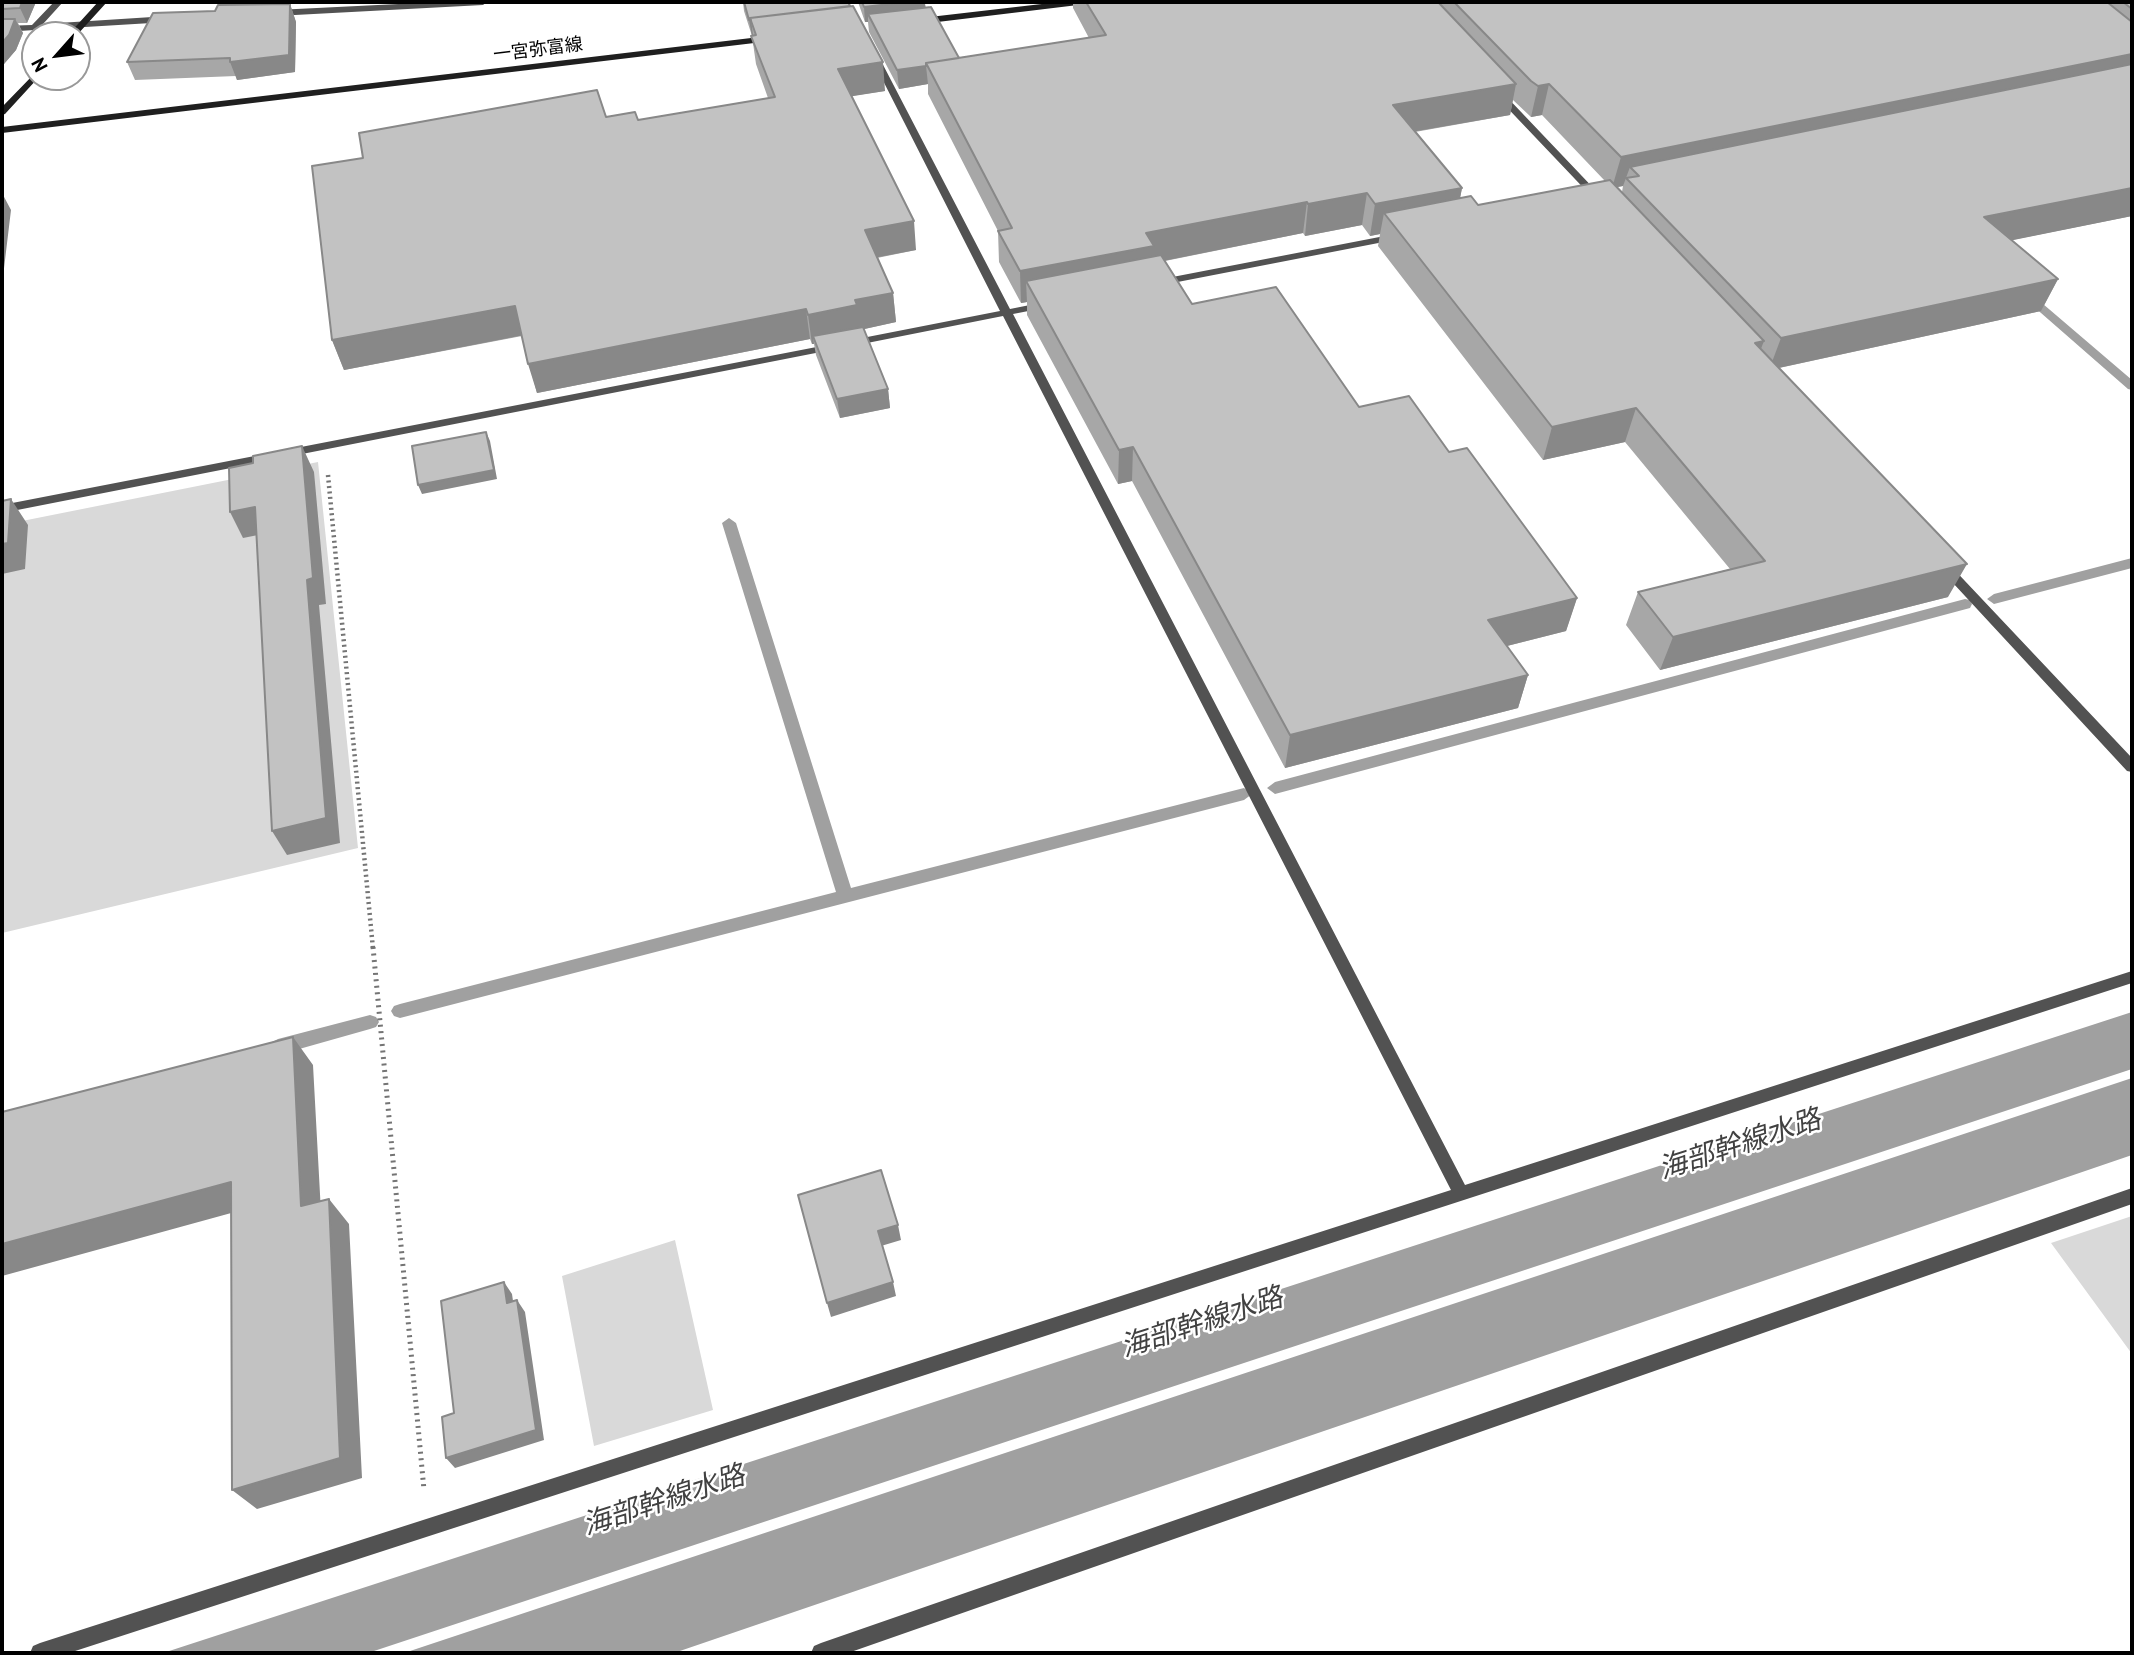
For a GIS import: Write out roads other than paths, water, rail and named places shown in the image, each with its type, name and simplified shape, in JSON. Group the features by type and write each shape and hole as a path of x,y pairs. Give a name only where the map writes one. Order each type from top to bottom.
{"main road":[{"path":"86,21 103,2"},
{"path":"915,21 1078,2"},
{"name":"一宮弥富線","path":"2,130 777,38"},
{"path":"2,112 21,91"}],"street":[{"path":"41,21 58,2"},
{"path":"264,14 483,2"},
{"path":"91,24 181,18"},
{"path":"2,29 21,28"},
{"path":"873,52 1461,1193"},
{"path":"1495,90 1606,208"},
{"path":"1583,200 1610,195"},
{"path":"1144,286 1405,235"},
{"path":"2,509 1062,302"},
{"path":"1931,553 2132,767"},
{"path":"40,1653 2132,977"},
{"path":"821,1653 2132,1196"}],"water":[{"name":"海部幹線水路","path":"2132,1012 2132,1069 368,1653 163,1653"},
{"path":"2132,1078 2132,1155 674,1653 404,1653"}],"waterway":[{"path":"2029,296 2132,386"},
{"path":"729,523 845,896"},
{"path":"1994,599 2132,563"},
{"path":"1275,788 1965,604"},
{"path":"400,1011 1244,794"},
{"path":"278,1047 370,1022"}]}
